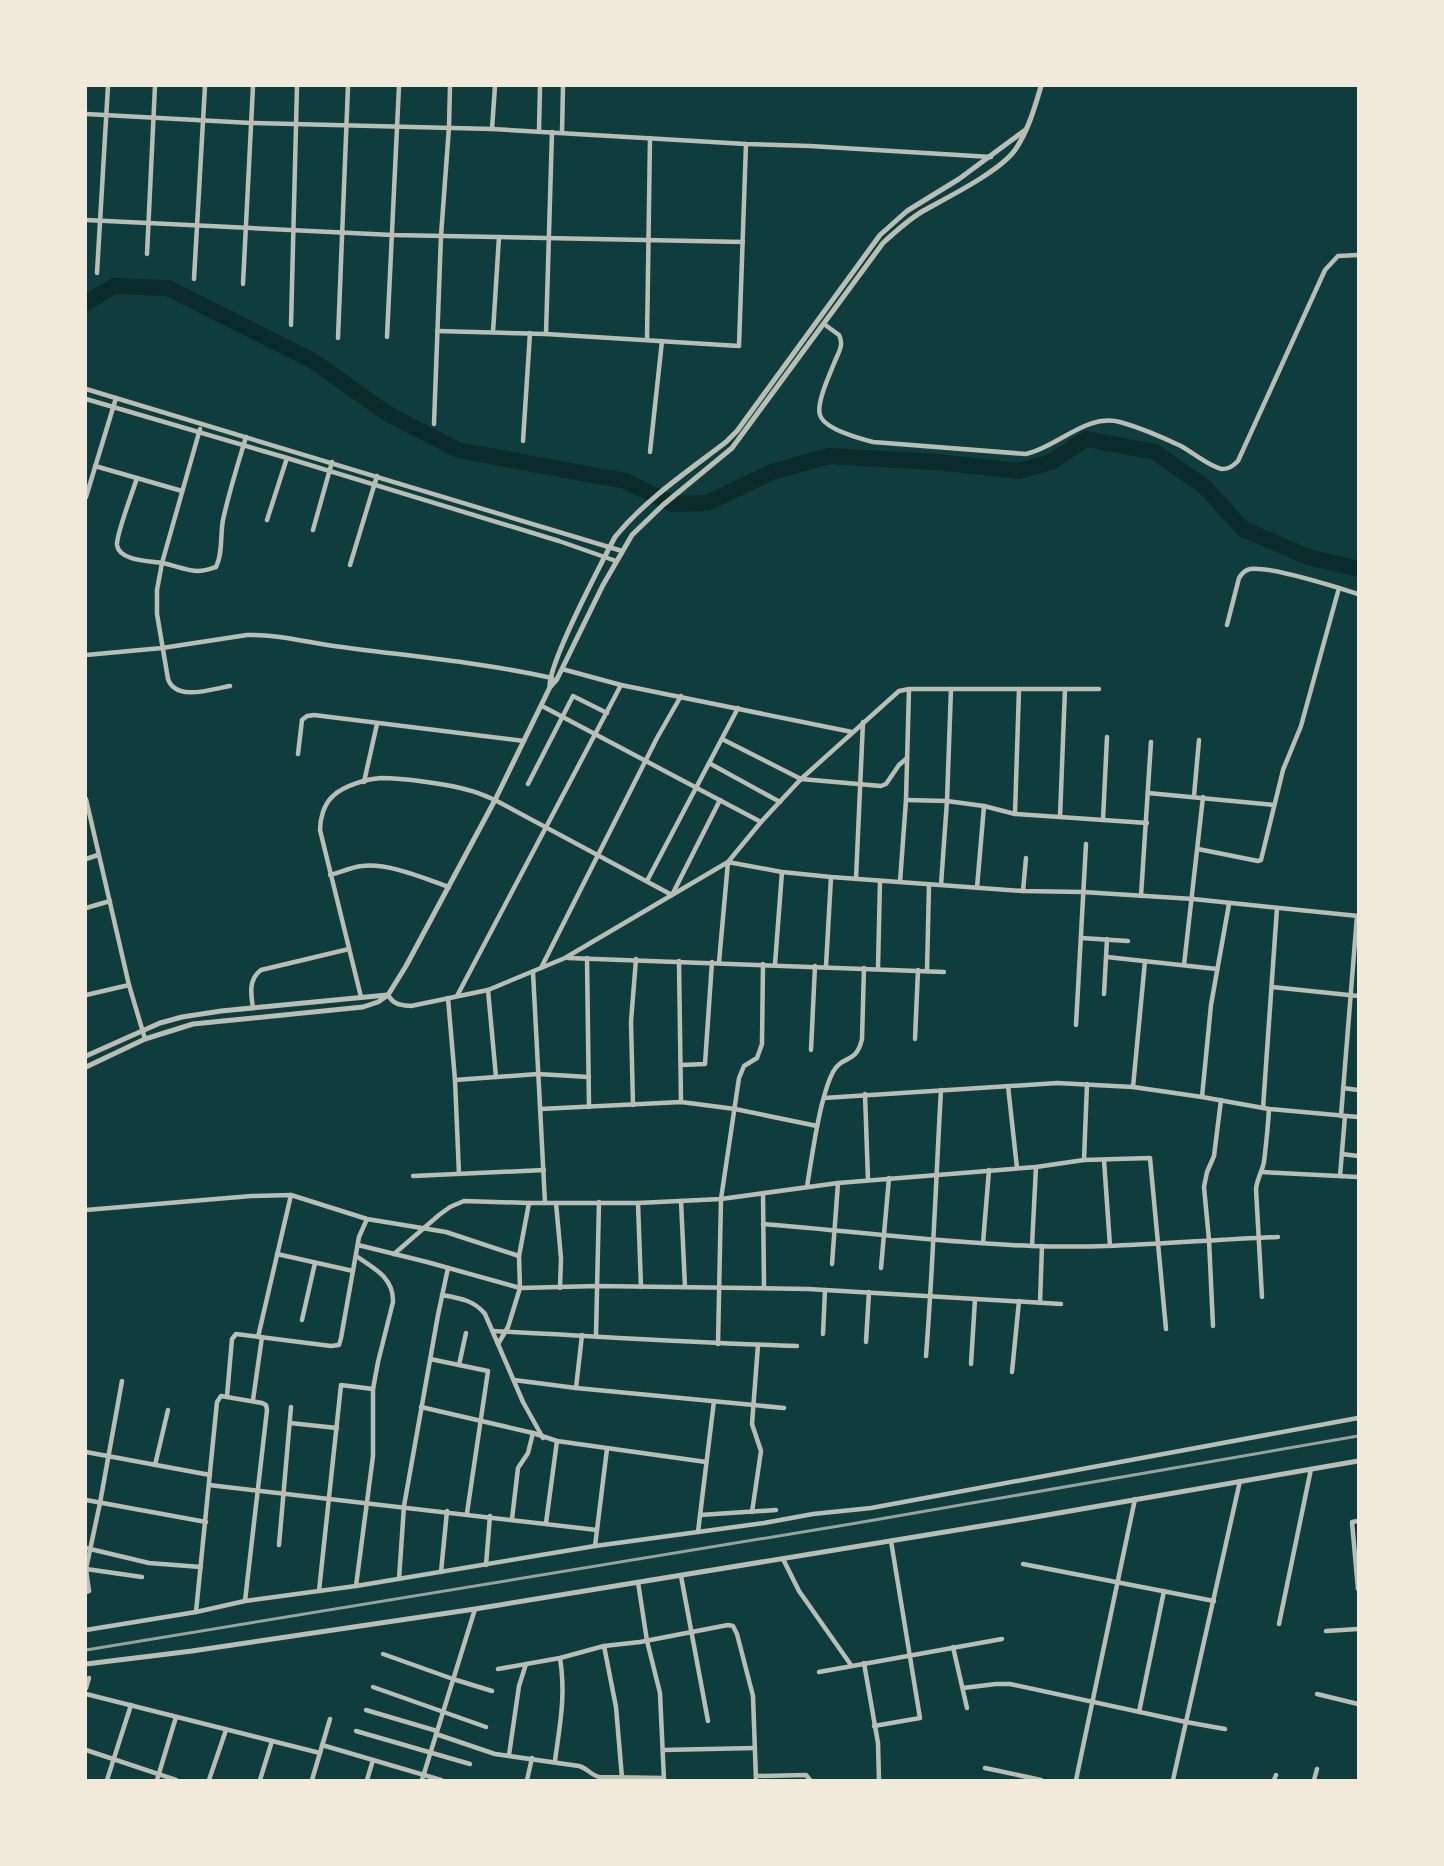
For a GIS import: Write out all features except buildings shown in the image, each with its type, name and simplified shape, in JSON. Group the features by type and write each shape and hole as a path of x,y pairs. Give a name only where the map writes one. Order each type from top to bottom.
{"street":[{"path":"97,273 108,86"},
{"path":"147,254 155,86"},
{"path":"194,279 205,86"},
{"path":"243,284 253,86"},
{"path":"291,325 297,86"},
{"path":"338,338 348,86"},
{"path":"387,337 399,86"},
{"path":"434,424 441,236 450,86"},
{"path":"492,129 495,86"},
{"path":"539,131 540,86"},
{"path":"562,133 563,86"},
{"path":"86,1067 145,1039 193,1024 363,1007 378,1002 388,995 411,958 449,887 495,800 550,687 557,679 616,561 632,535 663,505 732,448 888,239 920,213 983,176 1014,151 1025,130 1041,86"},
{"path":"86,114 295,125 539,131 991,157"},
{"path":"550,687 550,677 569,630 610,546 625,525 649,501 737,431 883,233 907,211 959,179 1025,130"},
{"path":"546,334 552,132"},
{"path":"647,340 650,138"},
{"path":"438,331 530,333 739,346 746,144"},
{"path":"86,220 392,235 743,242"},
{"path":"883,233 888,239"},
{"path":"493,332 500,237"},
{"path":"824,324 839,335 841,344 819,407 819,414 823,422 860,439 873,442 1026,454 1037,452 1082,428 1107,420 1120,422 1158,436 1213,466 1222,469 1231,468 1238,461 1325,270 1338,256 1359,255"},
{"path":"523,441 530,333"},
{"path":"650,452 662,341"},
{"path":"86,389 622,550"},
{"path":"86,496 116,398"},
{"path":"86,399 287,458 616,561"},
{"path":"202,424 162,563 156,602 168,679 173,688 179,692 188,692 230,686"},
{"path":"137,478 117,544 120,551 140,561 162,563 195,571 216,567 220,558 220,535 227,499 246,437"},
{"path":"267,520 290,450"},
{"path":"712,453 718,460"},
{"path":"314,530 332,462"},
{"path":"95,466 182,491"},
{"path":"350,565 377,476"},
{"path":"1227,625 1239,578 1250,569 1274,571 1359,594"},
{"path":"1198,849 1261,860 1283,770 1301,726 1339,588"},
{"path":"86,655 162,648 261,634 332,646 464,662 557,679"},
{"path":"562,669 621,685 852,732"},
{"path":"457,996 621,685"},
{"path":"900,882 906,800 909,689"},
{"path":"388,995 393,1002 400,1005 411,1005 488,990 566,958 728,862 801,779 899,691 909,689 1099,690"},
{"path":"941,885 951,689"},
{"path":"1015,814 1019,689"},
{"path":"1060,817 1065,689"},
{"path":"528,784 573,696 607,713"},
{"path":"541,968 597,854 681,696"},
{"path":"542,706 761,822"},
{"path":"647,881 738,708"},
{"path":"298,754 302,720 314,715 524,741"},
{"path":"856,879 863,722"},
{"path":"364,782 377,724"},
{"path":"1102,820 1107,737"},
{"path":"722,739 801,779 886,784 899,765 907,758"},
{"path":"1194,796 1199,740"},
{"path":"1141,896 1151,742"},
{"path":"710,763 780,801"},
{"path":"361,997 320,830 323,811 334,795 343,789 364,782 379,778 468,790 495,800 672,895"},
{"path":"1148,793 1274,805"},
{"path":"1184,965 1203,797"},
{"path":"86,799 129,985 145,1039"},
{"path":"672,895 720,800"},
{"path":"906,800 947,801 984,806 1015,814 1147,823"},
{"path":"977,888 984,806"},
{"path":"1076,1025 1086,844"},
{"path":"86,859 98,855"},
{"path":"1023,891 1026,858"},
{"path":"728,862 782,872 831,877 1023,891 1083,892 1192,899 1358,916 1343,1088 1340,1176"},
{"path":"719,962 728,862"},
{"path":"330,875 361,866 376,866 449,887"},
{"path":"775,964 782,872"},
{"path":"826,966 831,877"},
{"path":"878,968 880,881"},
{"path":"927,971 929,885"},
{"path":"86,908 110,901"},
{"path":"1202,1096 1211,1005 1229,904"},
{"path":"1263,1108 1277,908"},
{"path":"1081,938 1128,941"},
{"path":"1104,994 1107,939"},
{"path":"253,1008 252,980 261,970 349,949"},
{"path":"1107,957 1217,969"},
{"path":"566,958 944,972"},
{"path":"587,958 589,1107"},
{"path":"633,1105 631,1031 636,959"},
{"path":"679,961 681,1102"},
{"path":"1133,1087 1145,961"},
{"path":"681,1065 705,1065 712,962"},
{"path":"718,1344 721,1199 742,1070 748,1062 757,1058 762,1044 764,964"},
{"path":"811,1050 815,966"},
{"path":"807,1187 817,1126 833,1070 845,1060 854,1057 860,1050 864,968"},
{"path":"915,1039 918,970"},
{"path":"533,972 545,1203"},
{"path":"86,995 129,985"},
{"path":"1272,987 1359,996"},
{"path":"488,990 496,1077"},
{"path":"86,1056 142,1030 182,1017 221,1011 388,995"},
{"path":"448,998 455,1080 459,1174"},
{"path":"455,1080 538,1074 589,1077"},
{"path":"824,1098 1057,1083 1087,1084 1202,1096 1269,1109 1359,1117"},
{"path":"1084,1160 1087,1084"},
{"path":"1008,1086 1017,1168"},
{"path":"1343,1088 1359,1090"},
{"path":"926,1356 931,1296 940,1090"},
{"path":"865,1094 868,1180"},
{"path":"1213,1326 1204,1187 1214,1156 1221,1100"},
{"path":"540,1109 681,1102 735,1109 817,1126"},
{"path":"1262,1297 1256,1189 1261,1172 1269,1109"},
{"path":"1342,1154 1359,1156"},
{"path":"394,1254 450,1207 464,1201 638,1203 721,1199 868,1180 1036,1167 1084,1160 1150,1158 1166,1329"},
{"path":"1104,1160 1110,1246"},
{"path":"1032,1246 1036,1167"},
{"path":"413,1176 544,1170"},
{"path":"983,1243 989,1170"},
{"path":"1261,1172 1359,1177"},
{"path":"880,1268 889,1178"},
{"path":"832,1264 838,1183"},
{"path":"763,1193 764,1287"},
{"path":"253,1400 260,1337 291,1195"},
{"path":"86,1210 251,1196 291,1195 367,1219 446,1232 519,1256"},
{"path":"681,1201 685,1287"},
{"path":"596,1335 599,1202"},
{"path":"498,1344 505,1332 520,1288 519,1256 530,1203"},
{"path":"556,1203 561,1258 560,1288"},
{"path":"638,1203 641,1287"},
{"path":"227,1396 233,1336 240,1333 330,1346 339,1345 357,1245 367,1219"},
{"path":"764,1224 932,1240 1032,1246 1110,1246 1278,1237"},
{"path":"357,1245 520,1288 764,1287 1061,1304"},
{"path":"1040,1303 1042,1246"},
{"path":"277,1254 353,1271"},
{"path":"356,1256 382,1274 394,1294 374,1389 373,1456 356,1586"},
{"path":"302,1320 315,1263"},
{"path":"399,1579 404,1506 448,1268"},
{"path":"822,1334 825,1290"},
{"path":"866,1342 869,1292"},
{"path":"442,1295 470,1301 485,1314 523,1402 543,1438"},
{"path":"971,1365 975,1299"},
{"path":"1012,1372 1018,1301"},
{"path":"493,1331 596,1335 718,1344 797,1346"},
{"path":"459,1365 466,1333"},
{"path":"576,1388 582,1335"},
{"path":"752,1512 761,1451 752,1424 758,1345"},
{"path":"430,1359 488,1371 468,1514"},
{"path":"514,1380 784,1408"},
{"path":"86,1592 89,1591 86,1570 88,1548 100,1503 122,1382"},
{"path":"319,1591 341,1384 374,1389"},
{"path":"196,1612 217,1401 221,1396 253,1400 266,1405 267,1410 245,1601"},
{"path":"698,1532 714,1401"},
{"path":"279,1545 291,1407"},
{"path":"421,1407 533,1433 557,1441 706,1462"},
{"path":"155,1465 168,1410"},
{"path":"86,1630 196,1612 245,1601 356,1586 595,1546 813,1514 871,1508 1359,1418"},
{"path":"290,1424 337,1428"},
{"path":"512,1519 518,1468 528,1453 533,1433"},
{"path":"546,1523 557,1441"},
{"path":"595,1546 607,1449"},
{"path":"86,1452 210,1475"},
{"path":"86,1664 475,1609 1359,1461"},
{"path":"1279,1624 1311,1469"},
{"path":"1173,1780 1240,1481"},
{"path":"209,1485 597,1530"},
{"path":"1076,1780 1135,1499"},
{"path":"86,1500 206,1522"},
{"path":"700,1515 776,1510"},
{"path":"441,1572 447,1511"},
{"path":"486,1564 490,1516"},
{"path":"1359,1521 1352,1522 1359,1589"},
{"path":"874,1726 920,1718 891,1541"},
{"path":"88,1548 149,1563 201,1567"},
{"path":"783,1559 799,1591 851,1665"},
{"path":"1023,1564 1214,1601"},
{"path":"86,1570 142,1577"},
{"path":"681,1575 708,1721"},
{"path":"366,1710 495,1754 555,1761 582,1767 592,1775 599,1777 664,1780 660,1693 647,1641 638,1582"},
{"path":"1138,1712 1164,1591"},
{"path":"422,1778 475,1609"},
{"path":"498,1669 560,1658 604,1646 647,1641 728,1625 735,1629 753,1696 756,1778 806,1775 810,1780"},
{"path":"1326,1631 1359,1629"},
{"path":"819,1672 1002,1639"},
{"path":"604,1646 616,1707 622,1778"},
{"path":"953,1647 968,1708"},
{"path":"383,1654 492,1691"},
{"path":"555,1761 564,1682 560,1658"},
{"path":"864,1663 878,1743 879,1780"},
{"path":"508,1755 519,1686 526,1664"},
{"path":"86,1688 89,1678"},
{"path":"963,1688 1011,1684 1225,1729"},
{"path":"373,1687 486,1726"},
{"path":"86,1694 320,1753"},
{"path":"1317,1694 1359,1704"},
{"path":"107,1780 131,1706"},
{"path":"158,1778 176,1717"},
{"path":"318,1780 312,1780 330,1719"},
{"path":"209,1780 226,1730"},
{"path":"356,1731 470,1764"},
{"path":"260,1780 272,1741"},
{"path":"322,1745 422,1778 441,1780"},
{"path":"663,1750 755,1748"},
{"path":"86,1750 158,1778 176,1780"},
{"path":"527,1780 532,1758"},
{"path":"367,1780 373,1760"},
{"path":"985,1768 1041,1780"},
{"path":"1314,1780 1317,1769"}],"waterway":[{"path":"86,303 114,286 168,288 313,361 388,414 458,450 625,481 673,504 707,503 772,472 829,456 936,462 1019,471 1051,462 1086,439 1155,452 1206,488 1243,529 1308,557 1358,569"}],"railway":[{"path":"86,1650 857,1523 1358,1436"}]}
